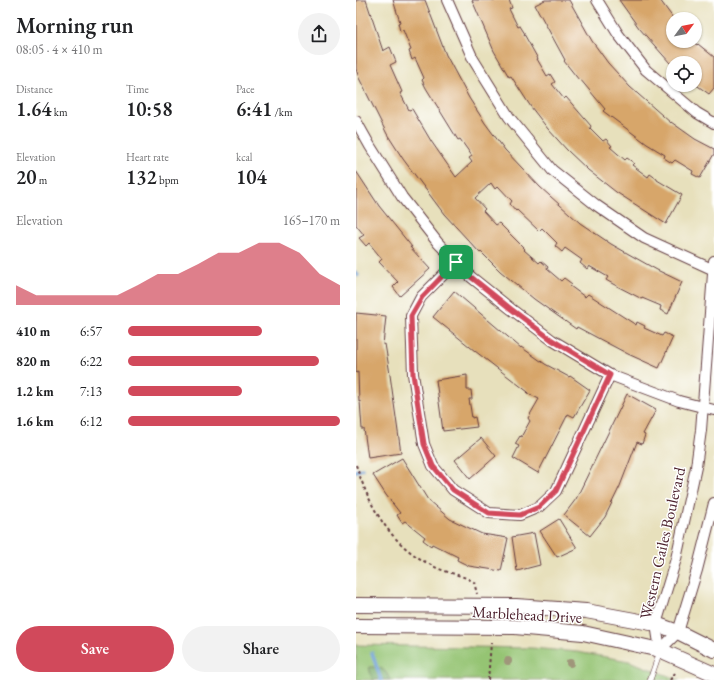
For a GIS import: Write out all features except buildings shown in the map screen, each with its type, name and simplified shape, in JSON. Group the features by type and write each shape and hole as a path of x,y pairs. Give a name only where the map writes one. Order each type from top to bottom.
{"street":[{"path":"447,0 477,65 509,116 552,170 596,205 644,238 714,266"},
{"path":"597,0 618,34 646,70 697,113 714,123"},
{"path":"356,121 402,197 438,243 471,277 546,335 610,375 679,401 714,410"},
{"path":"456,262 422,297 411,316 413,374 424,444 433,466 453,490 489,513 520,515 539,507 556,491 610,375"},
{"name":"Western Gailes Boulevard","path":"660,650 656,624 676,559 696,467 714,266"},
{"path":"660,650 678,632 697,570 714,503"},
{"name":"Marblehead Drive","path":"356,605 516,606 586,611 656,624 678,632 714,650"},
{"name":"Marblehead Drive","path":"356,626 516,627 552,629 583,633 660,650 714,674"}],"lane":[{"path":"650,680 660,650"}],"path":[{"path":"356,465 369,499 386,529 394,538 411,553 431,565 474,582 477,588 477,596"},
{"path":"488,680 491,643"},
{"path":"670,680 675,673"}],"green space":[{"path":"356,645 532,648 577,652 629,661 679,680 356,680"},
{"path":"369,667 377,667 382,669 390,680 372,680"}],"waterway":[{"path":"356,471 362,469"},
{"path":"372,653 381,680"}],"route":[{"path":"456,262 471,277 552,340 610,375 556,491 539,507 520,515 489,513 453,490 433,466 424,444 420,427 413,374 411,316 422,297 456,262"}]}
